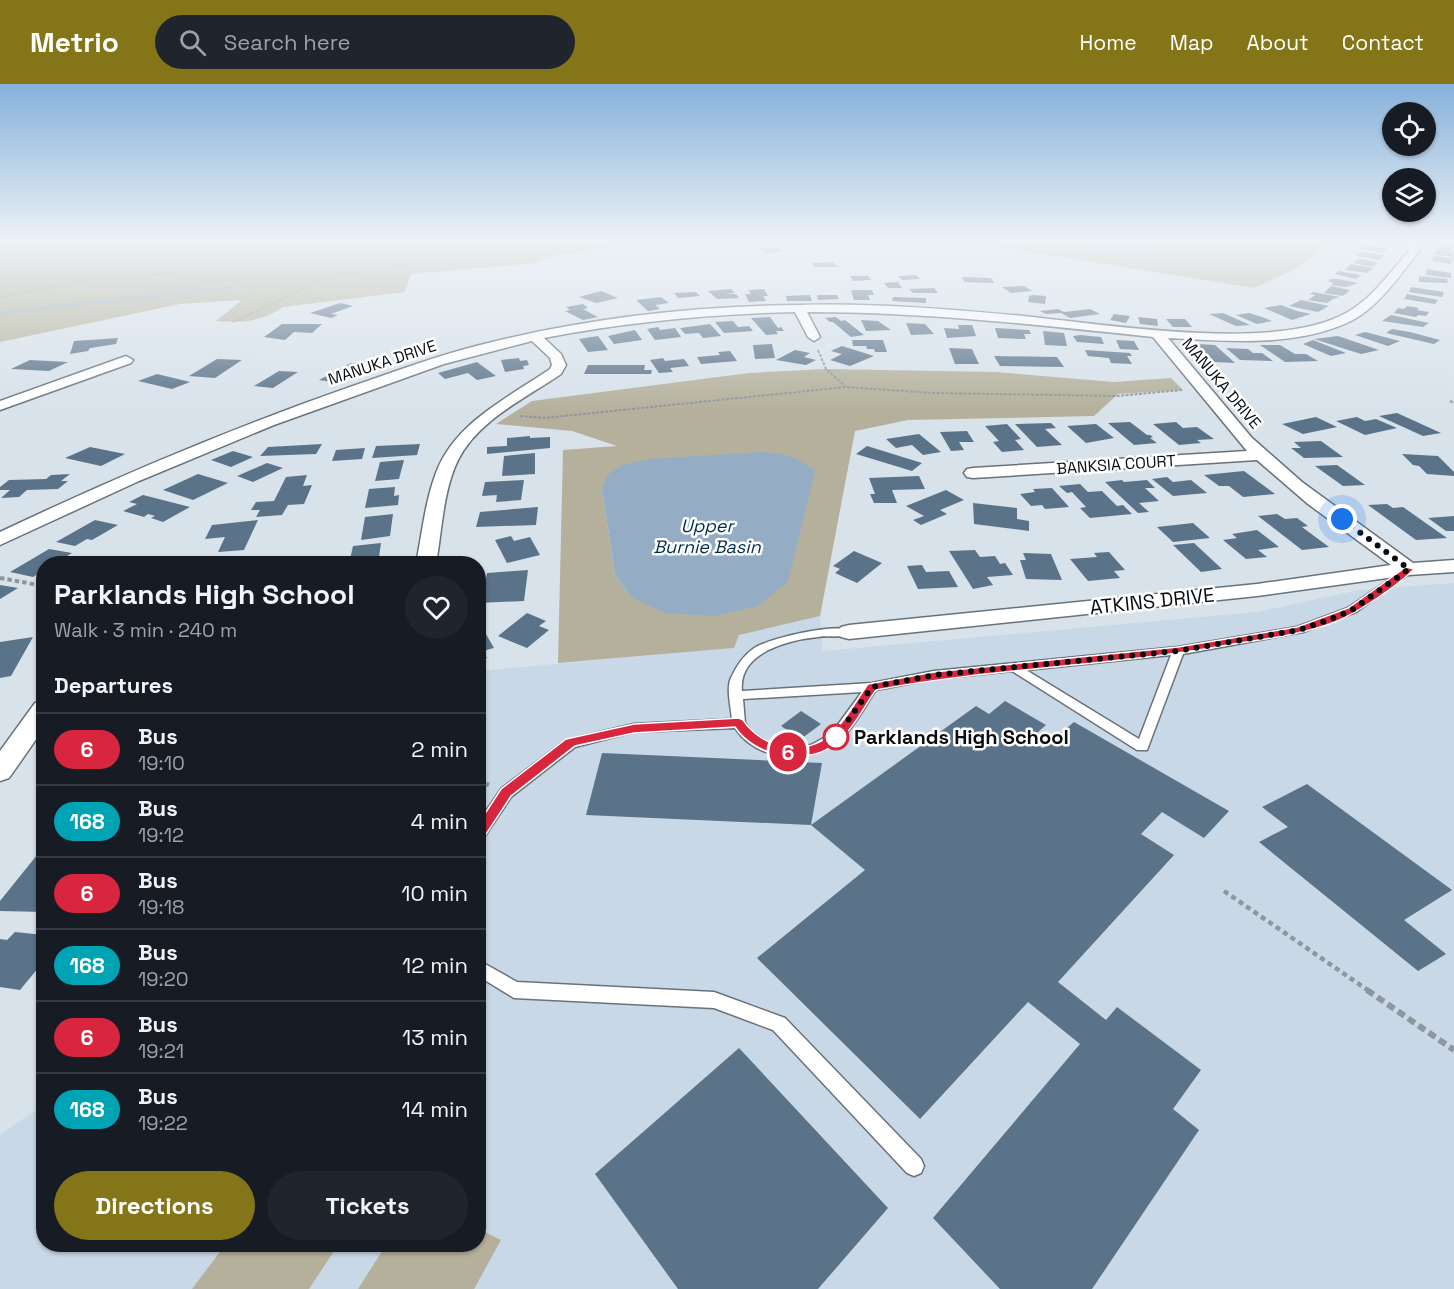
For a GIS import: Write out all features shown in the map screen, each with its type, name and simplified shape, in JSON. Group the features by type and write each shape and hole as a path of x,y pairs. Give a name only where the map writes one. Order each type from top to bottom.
{"street":[{"path":"1157,334 1224,336 1274,334 1332,324 1351,316 1370,299"},
{"path":"799,308 814,337"},
{"name":"MANUKA DRIVE","path":"0,538 135,476 289,412 485,348 535,337 663,317 799,308 973,311 1157,334 1260,455 1409,569"},
{"path":"428,556 444,474 456,448 476,427 544,380 559,365 556,357 535,337"},
{"path":"0,406 126,360"},
{"name":"BANKSIA COURT","path":"973,473 1260,455"},
{"name":"ATKINS DRIVE","path":"849,632 1257,590 1409,569 1454,566"},
{"path":"0,771 36,720"}],"lane":[{"path":"738,695 872,687 934,675 1178,651 1299,630 1352,610 1409,569"},
{"path":"849,632 819,633 786,639 758,650 745,663 735,681 739,723 746,734 764,747 786,752 814,749 836,737 872,687"},
{"path":"1015,668 1142,747 1178,651"},
{"path":"486,823 506,793 571,742 634,728 739,723"},
{"path":"486,972 514,990 714,1000 779,1024 914,1166"}],"path":[{"path":"233,322 282,299"},
{"path":"826,369 846,387"},
{"path":"493,414 544,418 846,387 932,393 1118,396 1201,388"},
{"path":"1450,401 1454,403"},
{"path":"0,578 36,585"},
{"path":"1224,891 1454,1050"}],"shaded area":[{"path":"0,299 346,299 283,307 259,319 234,322 216,321 242,300 180,304 0,342"},
{"path":"826,369 996,372 1114,382 1171,378 1183,390 1118,394 1094,416 908,420 855,431 820,616 739,635 734,648 558,663 563,450 617,446 572,431 496,424 532,401 749,373","holes":["602,489 631,597 615,575"]},
{"name":"Parklands High School","path":"1454,583 1454,1289 0,1289 0,1135 36,1110 36,1252 486,1252 486,670 733,648 739,635 820,616 823,651 1257,612 1359,590"},
{"path":"486,1232 501,1240 474,1289 358,1289 382,1252 486,1252"},
{"path":"220,1252 333,1252 309,1289 192,1289"}],"water":[{"name":"Upper Burnie Basin","path":"764,452 791,457 815,472 788,582 758,606 715,616 665,613 631,597 615,575 602,489 607,475 623,465 650,459"}],"building":[{"path":"585,299 613,299 596,303"},
{"path":"664,299 669,303 655,305 660,309 648,311 636,300"},
{"path":"748,299 766,301 749,302"},
{"path":"787,299 812,301 787,301"},
{"path":"926,299 926,303 892,301"},
{"path":"1028,299 1046,299 1045,304 1028,302"},
{"path":"1309,299 1333,299 1327,303"},
{"path":"1405,299 1438,300 1435,304"},
{"path":"1301,300 1329,306 1318,312 1289,306"},
{"path":"340,303 353,306 331,314 338,315 331,318 310,313"},
{"path":"583,304 588,308 583,309 598,317 583,320 565,311 570,310 566,307"},
{"path":"1281,305 1311,314 1292,320 1264,308"},
{"path":"1407,306 1429,312 1426,316 1416,317 1394,313 1398,308 1404,309"},
{"path":"1058,309 1064,312 1090,309 1100,314 1070,318 1061,313 1046,314 1040,311"},
{"path":"1223,313 1250,325 1236,326 1209,314"},
{"path":"1249,313 1272,321 1257,324 1236,315"},
{"path":"1114,314 1130,316 1126,323 1110,320"},
{"path":"1391,315 1429,323 1423,327 1382,321"},
{"path":"770,317 778,328 781,327 784,331 766,335 751,318"},
{"path":"836,317 841,321 845,320 864,335 851,337 825,318"},
{"path":"1138,317 1157,319 1158,326 1140,324"},
{"path":"1166,319 1185,319 1192,327 1173,327"},
{"path":"861,320 878,321 891,330 866,331"},
{"path":"733,321 738,327 749,326 753,331 724,333 715,322"},
{"path":"906,323 925,324 934,334 911,335"},
{"path":"282,324 322,324 312,333 294,332 285,340 264,337"},
{"path":"710,324 721,336 703,338 699,333 685,334 680,328"},
{"path":"958,325 972,325 976,336 947,338 944,328 959,329"},
{"path":"658,327 660,330 675,328 681,337 655,340 647,329"},
{"path":"995,328 1029,330 1031,334 1024,334 1026,339 998,338"},
{"path":"1392,329 1440,340 1434,344 1386,333"},
{"path":"635,330 642,340 614,344 608,336"},
{"path":"1043,331 1064,333 1067,346 1045,345"},
{"path":"1365,332 1400,341 1388,346 1355,335"},
{"path":"598,336 608,350 588,352 579,339"},
{"path":"1073,336 1101,337 1104,344 1077,342"},
{"path":"1338,336 1379,350 1361,354 1314,339"},
{"path":"118,338 116,344 70,354 74,341"},
{"path":"852,340 883,340 887,352 875,352 874,349 867,349 866,346 853,346"},
{"path":"1116,340 1134,341 1139,350 1120,349"},
{"path":"1313,340 1346,353 1331,356 1303,344"},
{"path":"772,344 775,358 755,359 753,345"},
{"path":"1197,344 1215,345 1235,363 1214,362"},
{"path":"1260,345 1280,345 1295,354 1306,354 1318,361 1285,362"},
{"path":"842,346 874,356 850,366 830,360 842,354 831,351"},
{"path":"949,348 972,349 979,364 955,364"},
{"path":"1226,348 1248,349 1253,353 1262,353 1273,361 1240,360"},
{"path":"795,350 810,353 804,357 816,360 806,365 776,360"},
{"path":"1085,350 1130,353 1132,356 1127,356 1132,364 1111,363 1109,358 1088,356"},
{"path":"730,351 737,361 701,364 697,357 720,355 718,352"},
{"path":"994,356 1057,357 1064,367 1000,366"},
{"path":"519,358 520,361 527,360 529,365 523,366 524,369 505,372 501,360"},
{"path":"663,358 665,361 684,359 689,366 670,368 673,372 659,373 650,360"},
{"path":"217,359 242,360 215,378 189,376"},
{"path":"30,360 68,362 49,371 11,369"},
{"path":"477,362 496,376 477,380 468,373 445,379 438,373"},
{"path":"351,363 366,365 360,368 364,369 339,383 319,380"},
{"path":"588,365 645,365 644,370 652,370 651,374 584,374"},
{"path":"279,371 298,372 273,388 254,386"},
{"path":"157,374 190,382 172,389 138,381"},
{"path":"1397,413 1441,433 1423,436 1379,416"},
{"path":"1316,417 1337,427 1303,434 1282,424"},
{"path":"1357,417 1365,421 1376,419 1397,428 1365,435 1336,421"},
{"path":"1130,422 1153,437 1150,438 1157,443 1134,445 1108,423"},
{"path":"1176,422 1183,428 1197,427 1214,439 1197,440 1201,443 1179,445 1153,424"},
{"path":"1051,423 1056,428 1045,429 1062,445 1037,447 1015,424"},
{"path":"1007,424 1021,439 1015,440 1024,450 1002,452 993,442 999,441 985,426"},
{"path":"1096,424 1114,438 1086,443 1067,426"},
{"path":"967,431 974,442 959,442 964,450 951,451 940,432"},
{"path":"919,434 941,452 923,455 912,445 896,448 886,439"},
{"path":"530,436 530,438 550,437 550,448 487,454 487,447 507,446 507,438"},
{"path":"1321,441 1343,457 1304,458 1291,448 1301,448 1294,442"},
{"path":"322,444 316,454 260,456 268,447"},
{"path":"420,444 417,455 372,458 376,446"},
{"path":"867,446 922,463 912,471 856,454"},
{"path":"90,447 125,454 101,466 65,458"},
{"path":"365,448 362,459 332,461 336,450"},
{"path":"233,451 253,457 231,467 211,460"},
{"path":"535,453 535,474 502,476 504,456"},
{"path":"1402,454 1438,456 1454,472 1454,476 1427,474"},
{"path":"404,460 399,479 375,481 380,462"},
{"path":"267,463 283,468 253,482 237,476"},
{"path":"1337,465 1365,485 1343,486 1315,466"},
{"path":"1244,471 1275,494 1243,497 1229,486 1219,486 1204,475"},
{"path":"70,474 61,481 68,481 58,489 27,490 19,497 1,498 10,490 0,490 0,487 9,480 46,479 51,475"},
{"path":"198,474 228,483 193,500 163,490"},
{"path":"307,475 303,486 312,485 304,504 288,505 282,515 256,517 260,510 251,510 256,502 274,501 286,477"},
{"path":"919,476 925,489 892,490 897,503 874,503 870,494 875,494 869,478"},
{"path":"1167,477 1173,482 1191,480 1207,493 1173,496 1152,479"},
{"path":"524,480 521,500 496,502 497,495 482,496 485,482"},
{"path":"1122,480 1124,482 1147,480 1155,488 1145,488 1159,501 1139,503 1149,512 1138,513 1105,482"},
{"path":"1080,484 1088,492 1102,491 1117,506 1123,505 1132,514 1090,518 1080,508 1086,507 1072,492 1067,493 1059,486"},
{"path":"395,487 394,496 399,495 398,505 365,508 369,489"},
{"path":"1052,488 1069,507 1045,509 1042,505 1031,506 1020,494 1035,492 1033,489"},
{"path":"946,490 964,500 940,510 947,514 921,525 913,520 924,516 906,506"},
{"path":"143,495 190,507 163,522 151,518 155,516 148,514 144,517 123,511 137,504 129,502"},
{"path":"973,503 1017,508 1017,519 1029,521 1029,531 974,524"},
{"path":"1387,504 1393,508 1403,507 1447,538 1416,540 1368,505"},
{"path":"538,507 536,525 476,527 480,512"},
{"path":"393,514 390,536 361,540 365,517"},
{"path":"1277,514 1285,519 1297,518 1308,526 1302,527 1329,547 1302,550 1258,516"},
{"path":"1454,516 1454,531 1446,531 1428,518"},
{"path":"95,520 118,525 92,540 87,539 75,546 56,542"},
{"path":"258,520 244,550 218,552 225,537 205,539 212,525"},
{"path":"1193,523 1210,538 1173,542 1157,527"},
{"path":"1257,530 1279,547 1258,550 1267,557 1246,559 1223,540 1237,538 1232,534"},
{"path":"511,536 514,541 530,537 540,555 507,563 495,540"},
{"path":"381,543 379,556 351,556 353,546"},
{"path":"1194,543 1222,569 1201,572 1173,545"},
{"path":"49,549 72,553 67,556 37,556"},
{"path":"975,550 980,557 995,556 1000,564 1005,563 1013,575 987,577 993,585 973,589 949,551"},
{"path":"854,551 882,563 857,583 835,573 840,569 833,566"},
{"path":"1109,552 1125,570 1114,571 1120,578 1088,581 1070,559 1097,557 1094,553"},
{"path":"1023,553 1051,554 1062,580 1026,579 1020,560 1026,560"},
{"path":"36,557 36,575 33,577 10,572"},
{"path":"922,565 926,572 949,571 958,587 918,589 907,566"},
{"path":"528,570 524,601 486,603 487,573"},
{"path":"0,585 18,588 0,599"},
{"path":"527,613 546,621 539,626 549,630 527,648 498,636"},
{"path":"486,634 494,648 486,650"},
{"path":"33,637 11,676 0,678 0,642"},
{"path":"1005,701 1046,725 1029,740 1043,748 1074,722 1229,811 1204,838 1162,812 1141,834 1174,855 1058,982 1106,1020 1117,1007 1201,1070 1173,1109 1199,1130 1092,1289 1000,1289 933,1218 1080,1044 1028,1002 920,1119 757,958 865,870 811,825 976,706 989,714"},
{"path":"801,711 821,724 801,739 781,726"},
{"path":"602,753 822,763 811,825 586,815"},
{"path":"1307,784 1452,890 1404,920 1446,954 1418,971 1259,842 1288,827 1262,807"},
{"path":"36,856 36,912 0,911 0,901"},
{"path":"15,932 36,934 36,971 20,990 0,987 0,939 7,940"},
{"path":"739,1048 888,1208 818,1289 678,1289 595,1174"}],"waterway":[{"path":"0,313 123,299"}],"bus line":[{"name":"6","path":"486,823 506,793 571,742 634,728 739,723 746,734 764,747 786,752 814,749 836,737 872,687 934,675 1178,651 1299,630 1352,610 1409,569"}],"place":[{"name":"Parklands High School","path":"836,737"}],"route":[{"path":"836,737 872,687 891,682 934,675 1178,651 1299,630 1352,610 1409,569 1342,519"}]}
